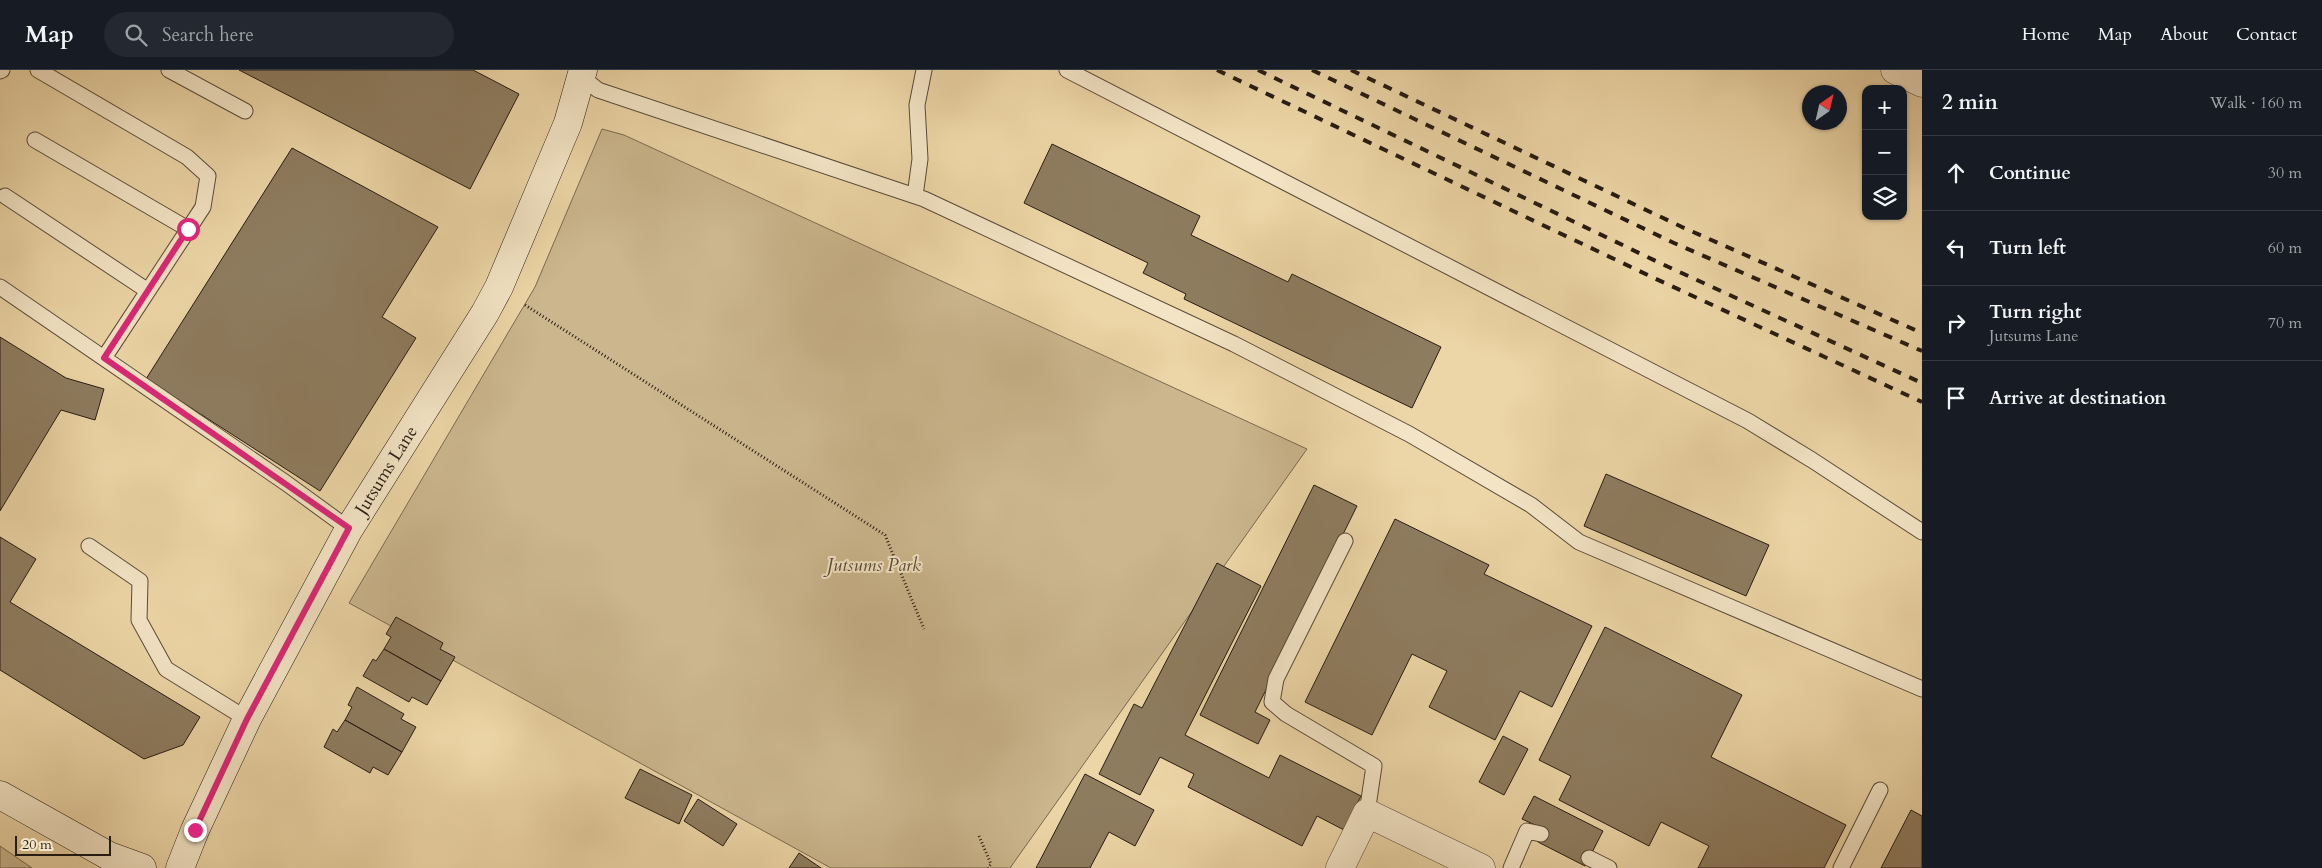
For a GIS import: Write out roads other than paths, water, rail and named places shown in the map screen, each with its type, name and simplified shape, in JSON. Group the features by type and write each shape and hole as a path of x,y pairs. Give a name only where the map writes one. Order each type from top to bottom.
{"street":[{"path":"1895,70 1922,83"},
{"name":"Jutsums Lane","path":"180,868 195,830 247,719 349,528 485,313 499,287 568,123 578,72"},
{"path":"0,795 109,856 142,868"},
{"path":"1340,868 1367,813 1481,868"}],"lane":[{"path":"38,70 187,157 208,176 203,207 104,358"},
{"path":"168,70 245,111"},
{"path":"915,196 920,159 917,105 924,70"},
{"path":"1067,70 1748,421 1812,460 1922,532"},
{"path":"578,72 598,90 915,196 1234,344 1409,434 1531,505 1579,542 1922,689"},
{"path":"35,140 188,229"},
{"path":"5,196 148,291"},
{"path":"0,287 349,528"},
{"path":"1345,541 1276,679 1272,702 1286,714 1374,766 1367,813"},
{"path":"89,546 140,580 139,620 166,669 247,719"},
{"path":"1841,868 1880,790"},
{"path":"1511,868 1527,831 1542,834"},
{"path":"1589,858 1610,868"}],"railway":[{"path":"1217,70 1654,278 1922,402"},
{"path":"1258,70 1662,264 1922,383"},
{"path":"1312,70 1674,243 1922,351"},
{"path":"1351,70 1682,227 1922,333"}],"park label":[{"name":"Jutsums Park","path":"874,565"}]}
